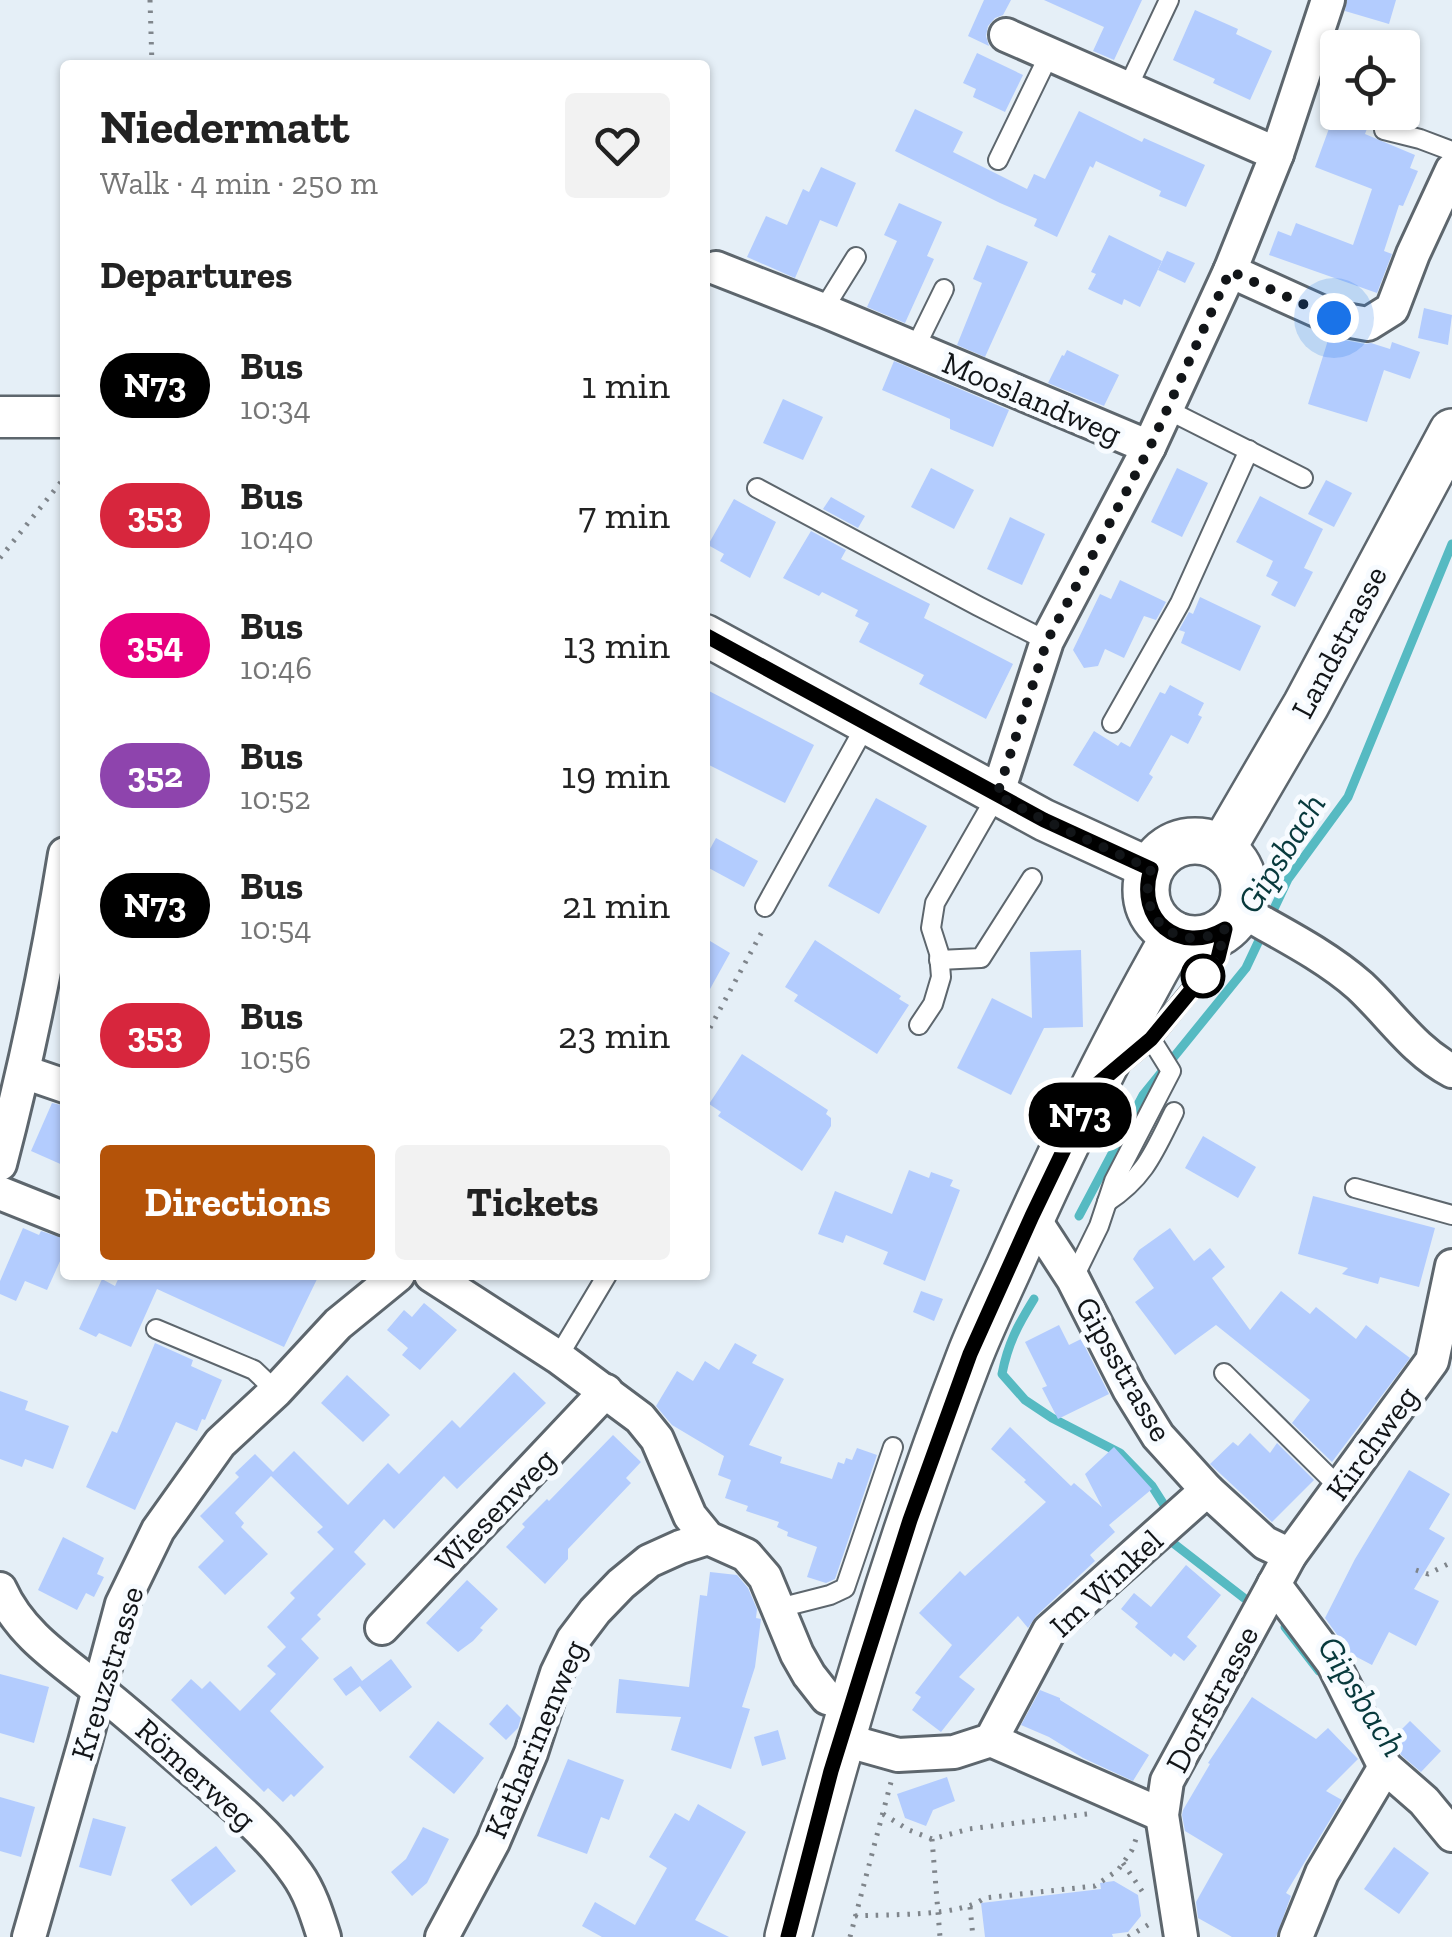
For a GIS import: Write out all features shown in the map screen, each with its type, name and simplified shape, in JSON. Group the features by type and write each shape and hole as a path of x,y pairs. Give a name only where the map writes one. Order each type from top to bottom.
{"main road":[{"name":"Landstrasse","path":"1222,849 1306,705 1452,432"},
{"path":"1190,841 1207,842 1222,849 1233,858 1244,883 1240,919 1213,936 1175,935 1152,914 1146,884 1151,869 1160,855 1190,841"},
{"path":"788,1937 846,1722 910,1520 970,1354 1094,1087 1175,935"}],"street":[{"path":"997,795 1047,641 1150,447 1230,271 1277,154 1328,0"},
{"path":"1006,35 1277,154"},
{"path":"1230,271 1334,318 1368,324 1392,309 1452,170"},
{"name":"Mooslandweg","path":"716,268 1150,447"},
{"path":"0,416 60,417"},
{"path":"710,638 1044,820 1151,869"},
{"path":"0,1164 24,1072 60,885"},
{"path":"1240,919 1286,936 1356,982 1414,1045 1452,1071"},
{"path":"24,1072 60,1084"},
{"path":"0,1193 60,1217"},
{"name":"Gipsstrasse","path":"1032,1216 1073,1280 1158,1436 1206,1490 1264,1543 1290,1555"},
{"name":"Kirchweg","path":"1290,1555 1442,1360 1452,1266"},
{"name":"Kreuzstrasse","path":"29,1937 122,1604 158,1530 220,1443 276,1391 338,1324 392,1280"},
{"path":"439,1280 558,1356 640,1418 657,1439 690,1516 708,1538 746,1555 765,1577 809,1676 846,1722 898,1755 954,1752 990,1740 1154,1812"},
{"name":"Wiesenweg","path":"382,1628 606,1391"},
{"name":"Im Winkel","path":"990,1740 1049,1631 1206,1490"},
{"name":"Katharinenweg","path":"442,1937 493,1842 531,1754 557,1672 572,1640 595,1610 649,1561 708,1538"},
{"path":"1290,1555 1274,1584 1333,1663 1379,1776 1438,1805 1452,1835"},
{"name":"Dorfstrasse","path":"1180,1937 1154,1812 1274,1584"},
{"name":"Römerweg","path":"0,1590 43,1647 100,1690 269,1840 298,1876 324,1937"},
{"path":"1296,1937 1322,1873 1379,1776"}],"lane":[{"path":"1127,89 1169,0"},
{"path":"998,160 1049,54"},
{"path":"1384,130 1452,151"},
{"path":"823,310 856,256"},
{"name":"Mooslandweg","path":"915,348 944,289"},
{"path":"1166,408 1303,478"},
{"path":"1112,723 1180,603 1249,450"},
{"path":"757,488 1047,641"},
{"path":"765,907 868,722"},
{"path":"920,1024 932,1004 940,977 931,928 935,903 997,795"},
{"path":"939,960 981,958 1032,878"},
{"path":"1094,1087 1155,1045 1218,958 1240,919"},
{"path":"1073,1280 1099,1226 1114,1181 1171,1071 1155,1045"},
{"path":"1106,1202 1128,1188 1150,1160 1174,1112"},
{"path":"1355,1188 1452,1215"},
{"path":"558,1356 604,1280"},
{"path":"156,1329 254,1370 276,1391"},
{"path":"1224,1373 1340,1488"},
{"path":"780,1608 830,1596 845,1588 893,1447"}],"path":[{"path":"150,0 152,60"},
{"path":"0,558 60,483"},
{"path":"710,1028 770,918 765,907"},
{"path":"1416,1570 1428,1574 1448,1564"},
{"path":"850,1937 898,1755"},
{"path":"882,1814 932,1839 969,1830 1090,1814 1108,1790"},
{"path":"855,1916 938,1911 970,1907 984,1898 1096,1886 1118,1870 1154,1812"},
{"path":"932,1839 940,1937"},
{"path":"1123,1863 1148,1899"},
{"path":"970,1907 973,1937"},
{"path":"1128,1937 1152,1923 1150,1911"}],"building":[{"path":"984,0 1011,0 1003,15 988,26 989,46 968,36"},
{"path":"1044,0 1142,0 1114,60 1093,51 1104,27"},
{"path":"1347,0 1396,0 1389,24 1345,11"},
{"path":"1195,10 1238,29 1236,34 1272,51 1250,100 1173,60"},
{"path":"977,53 1023,75 1005,112 973,97 976,89 963,83"},
{"path":"915,109 963,132 953,152 1027,189 1034,174 1045,179 1079,111 1142,142 1144,138 1205,165 1186,207 1096,161 1093,168 1090,166 1057,237 1034,226 1037,219 895,151"},
{"path":"1328,130 1366,130 1365,134 1415,155 1410,168 1418,171 1403,206 1399,205 1384,251 1392,254 1377,293 1269,255 1278,231 1291,236 1296,223 1353,245 1372,189 1315,167"},
{"path":"821,167 856,183 837,227 820,220 795,278 747,257 766,216 787,225 803,189 809,192"},
{"path":"899,203 942,222 927,256 934,259 905,323 867,307 897,241 884,235"},
{"path":"1109,235 1162,261 1140,307 1124,299 1122,305 1088,289 1096,274 1091,272"},
{"path":"987,245 1028,262 985,357 957,345 982,283 973,279"},
{"path":"1167,251 1195,263 1185,283 1158,270"},
{"path":"1424,308 1452,315 1448,345 1418,338"},
{"path":"1329,337 1390,349 1392,342 1420,352 1410,379 1384,370 1367,422 1308,404"},
{"path":"1067,350 1119,375 1104,406 1048,383"},
{"path":"894,361 1009,410 993,447 950,429 950,419 882,390"},
{"path":"783,399 823,417 803,460 763,443"},
{"path":"931,468 974,490 954,529 911,507"},
{"path":"1177,468 1208,483 1182,537 1151,522"},
{"path":"1326,480 1352,493 1334,527 1308,514"},
{"path":"1260,496 1323,529 1304,568 1313,572 1295,607 1271,595 1278,582 1266,576 1273,561 1236,542"},
{"path":"831,497 865,516 858,528 823,509"},
{"path":"734,499 776,522 750,578 720,561 724,554 710,546"},
{"path":"1010,517 1045,534 1022,585 987,569"},
{"path":"811,531 846,550 841,559 930,604 924,618 1013,664 986,719 919,684 924,675 859,642 869,623 855,616 858,610 783,578"},
{"path":"1120,580 1166,602 1156,620 1144,616 1124,658 1105,649 1098,666 1084,668 1073,650 1100,594 1111,599"},
{"path":"1200,597 1261,626 1240,671 1181,643 1185,632 1179,630 1189,612 1193,614"},
{"path":"1170,685 1204,703 1198,715 1202,717 1188,744 1171,735 1138,802 1073,765 1094,731 1118,746 1121,742 1130,747 1160,692 1165,694"},
{"path":"710,692 814,745 785,803 710,766"},
{"path":"876,798 927,826 879,914 828,886"},
{"path":"716,838 758,861 744,887 710,869 710,849"},
{"path":"815,940 909,1005 877,1054 794,1001 798,995 785,987"},
{"path":"710,941 730,953 710,989"},
{"path":"1081,950 1083,1027 1044,1028 1011,1095 957,1068 992,998 1032,1018 1030,952"},
{"path":"742,1054 828,1110 831,1126 802,1171 718,1116 721,1112 710,1102"},
{"path":"52,1103 60,1105 60,1164 31,1151"},
{"path":"1203,1136 1256,1167 1238,1198 1185,1168"},
{"path":"909,1170 929,1178 931,1172 953,1180 950,1186 960,1190 925,1281 883,1264 888,1252 846,1235 843,1243 818,1234 835,1191 892,1214"},
{"path":"1313,1196 1435,1228 1419,1287 1380,1277 1378,1284 1342,1274 1348,1268 1298,1254"},
{"path":"23,1228 60,1237 60,1261 47,1290 25,1281 16,1301 0,1294 0,1281"},
{"path":"1170,1228 1194,1261 1210,1248 1225,1267 1212,1278 1250,1330 1281,1291 1310,1314 1316,1307 1356,1339 1366,1325 1410,1358 1332,1462 1292,1423 1310,1400 1216,1325 1175,1355 1135,1302 1154,1288 1133,1259 1139,1250"},
{"path":"102,1280 115,1286 118,1280 317,1280 284,1347 157,1289 131,1347 79,1329"},
{"path":"921,1291 943,1299 934,1321 913,1312"},
{"path":"424,1303 457,1330 420,1370 402,1355 408,1348 387,1330 404,1310 412,1317"},
{"path":"1059,1325 1069,1345 1081,1339 1109,1394 1058,1419 1025,1342"},
{"path":"155,1343 193,1360 191,1366 222,1380 197,1431 176,1422 135,1510 86,1487 112,1431 117,1433"},
{"path":"735,1343 757,1355 752,1363 784,1379 749,1445 782,1457 780,1463 832,1479 838,1462 852,1460 857,1448 877,1455 835,1579 826,1583 807,1577 817,1547 787,1536 788,1532 777,1527 779,1522 746,1511 748,1506 725,1498 731,1480 718,1475 724,1456 672,1425 656,1406 677,1371 693,1381 705,1361 719,1370"},
{"path":"514,1372 546,1403 457,1489 444,1476 394,1529 384,1519 354,1552 366,1564 317,1615 321,1619 301,1639 319,1658 270,1711 324,1767 294,1797 291,1794 283,1802 268,1788 264,1792 171,1700 191,1679 202,1689 210,1681 240,1711 276,1674 267,1666 286,1647 267,1627 295,1598 290,1593 334,1549 317,1532 323,1527 271,1476 235,1513 244,1523 241,1527 268,1554 225,1595 198,1567 224,1541 200,1516 239,1477 235,1473 255,1454 273,1472 294,1451 348,1505 388,1463 399,1474 452,1420 460,1428"},
{"path":"347,1375 390,1415 363,1442 321,1403"},
{"path":"0,1391 28,1401 25,1410 69,1426 53,1469 25,1459 22,1467 0,1459"},
{"path":"1010,1427 1071,1486 1074,1483 1102,1507 1085,1474 1114,1447 1152,1489 1109,1525 1115,1532 1090,1555 1095,1561 1028,1628 1018,1616 959,1677 975,1689 941,1732 912,1710 921,1697 915,1693 952,1645 919,1613 960,1571 965,1576 1046,1502 991,1449"},
{"path":"1250,1433 1270,1453 1277,1443 1314,1480 1272,1522 1210,1464 1233,1442 1238,1446"},
{"path":"613,1435 641,1462 626,1478 631,1483 568,1549 568,1559 545,1584 506,1547 525,1527 522,1524"},
{"path":"1409,1470 1450,1494 1429,1529 1445,1538 1414,1589 1439,1601 1416,1646 1389,1632 1372,1665 1351,1654 1325,1618 1355,1559"},
{"path":"63,1537 104,1558 97,1574 104,1577 94,1597 86,1593 77,1610 38,1590"},
{"path":"1186,1565 1221,1595 1187,1637 1197,1646 1184,1661 1174,1653 1171,1657 1135,1627 1138,1623 1121,1609 1134,1593 1151,1607"},
{"path":"710,1572 737,1575 748,1588 757,1609 756,1618 761,1619 755,1667 742,1707 750,1709 731,1769 671,1750 681,1717 616,1713 619,1679 689,1687 700,1595 707,1596"},
{"path":"467,1580 498,1609 473,1641 458,1652 426,1623"},
{"path":"391,1659 412,1687 380,1712 360,1686 346,1696 333,1679 351,1666 362,1681"},
{"path":"0,1674 49,1687 34,1743 0,1733"},
{"path":"1040,1690 1060,1698 1149,1755 1133,1781 1021,1725"},
{"path":"1252,1697 1316,1739 1328,1728 1358,1759 1326,1791 1342,1800 1286,1893 1291,1896 1276,1937 1232,1937 1198,1918 1196,1902 1223,1854 1185,1831 1182,1815 1208,1763"},
{"path":"507,1704 521,1718 518,1728 506,1740 489,1724"},
{"path":"438,1721 484,1758 454,1794 409,1757"},
{"path":"1410,1721 1441,1751 1421,1772 1401,1755 1393,1738"},
{"path":"778,1730 786,1759 762,1766 754,1737"},
{"path":"568,1759 624,1780 609,1820 601,1817 587,1854 537,1836"},
{"path":"947,1777 955,1801 933,1810 926,1826 905,1818 897,1794"},
{"path":"0,1797 35,1807 21,1857 0,1851"},
{"path":"698,1804 746,1832 695,1920 729,1937 602,1937 582,1926 595,1902 635,1925 667,1868 649,1857 675,1813 689,1821"},
{"path":"93,1818 126,1827 111,1876 79,1867"},
{"path":"423,1827 449,1839 427,1883 412,1896 391,1872 406,1859"},
{"path":"216,1846 236,1871 191,1906 171,1880"},
{"path":"1394,1847 1429,1873 1399,1914 1364,1889"},
{"path":"1114,1881 1138,1895 1141,1916 1128,1932 1112,1934 1113,1937 985,1937 981,1903 1101,1889 1100,1883"}],"waterway":[{"name":"Gipsbach","path":"1079,1216 1143,1095 1246,968 1288,879 1348,797 1452,544"},
{"path":"1034,1299 1014,1335 1002,1374 1025,1400 1120,1453 1152,1486 1166,1508"},
{"path":"1173,1543 1244,1598"},
{"name":"Gipsbach","path":"1285,1627 1319,1671"}],"bus line":[{"name":"N73","path":"710,638 1044,820 1151,869 1146,884 1152,914 1175,935 1201,938 1225,929 1218,958 1151,1039 1094,1087 970,1354 910,1520 863,1668 831,1771 788,1937"}],"route":[{"path":"1203,976 1218,958 1225,929 1201,938 1175,935 1152,914 1146,884 1151,869 997,795 1047,641 1150,447 1230,271 1334,318"}]}
